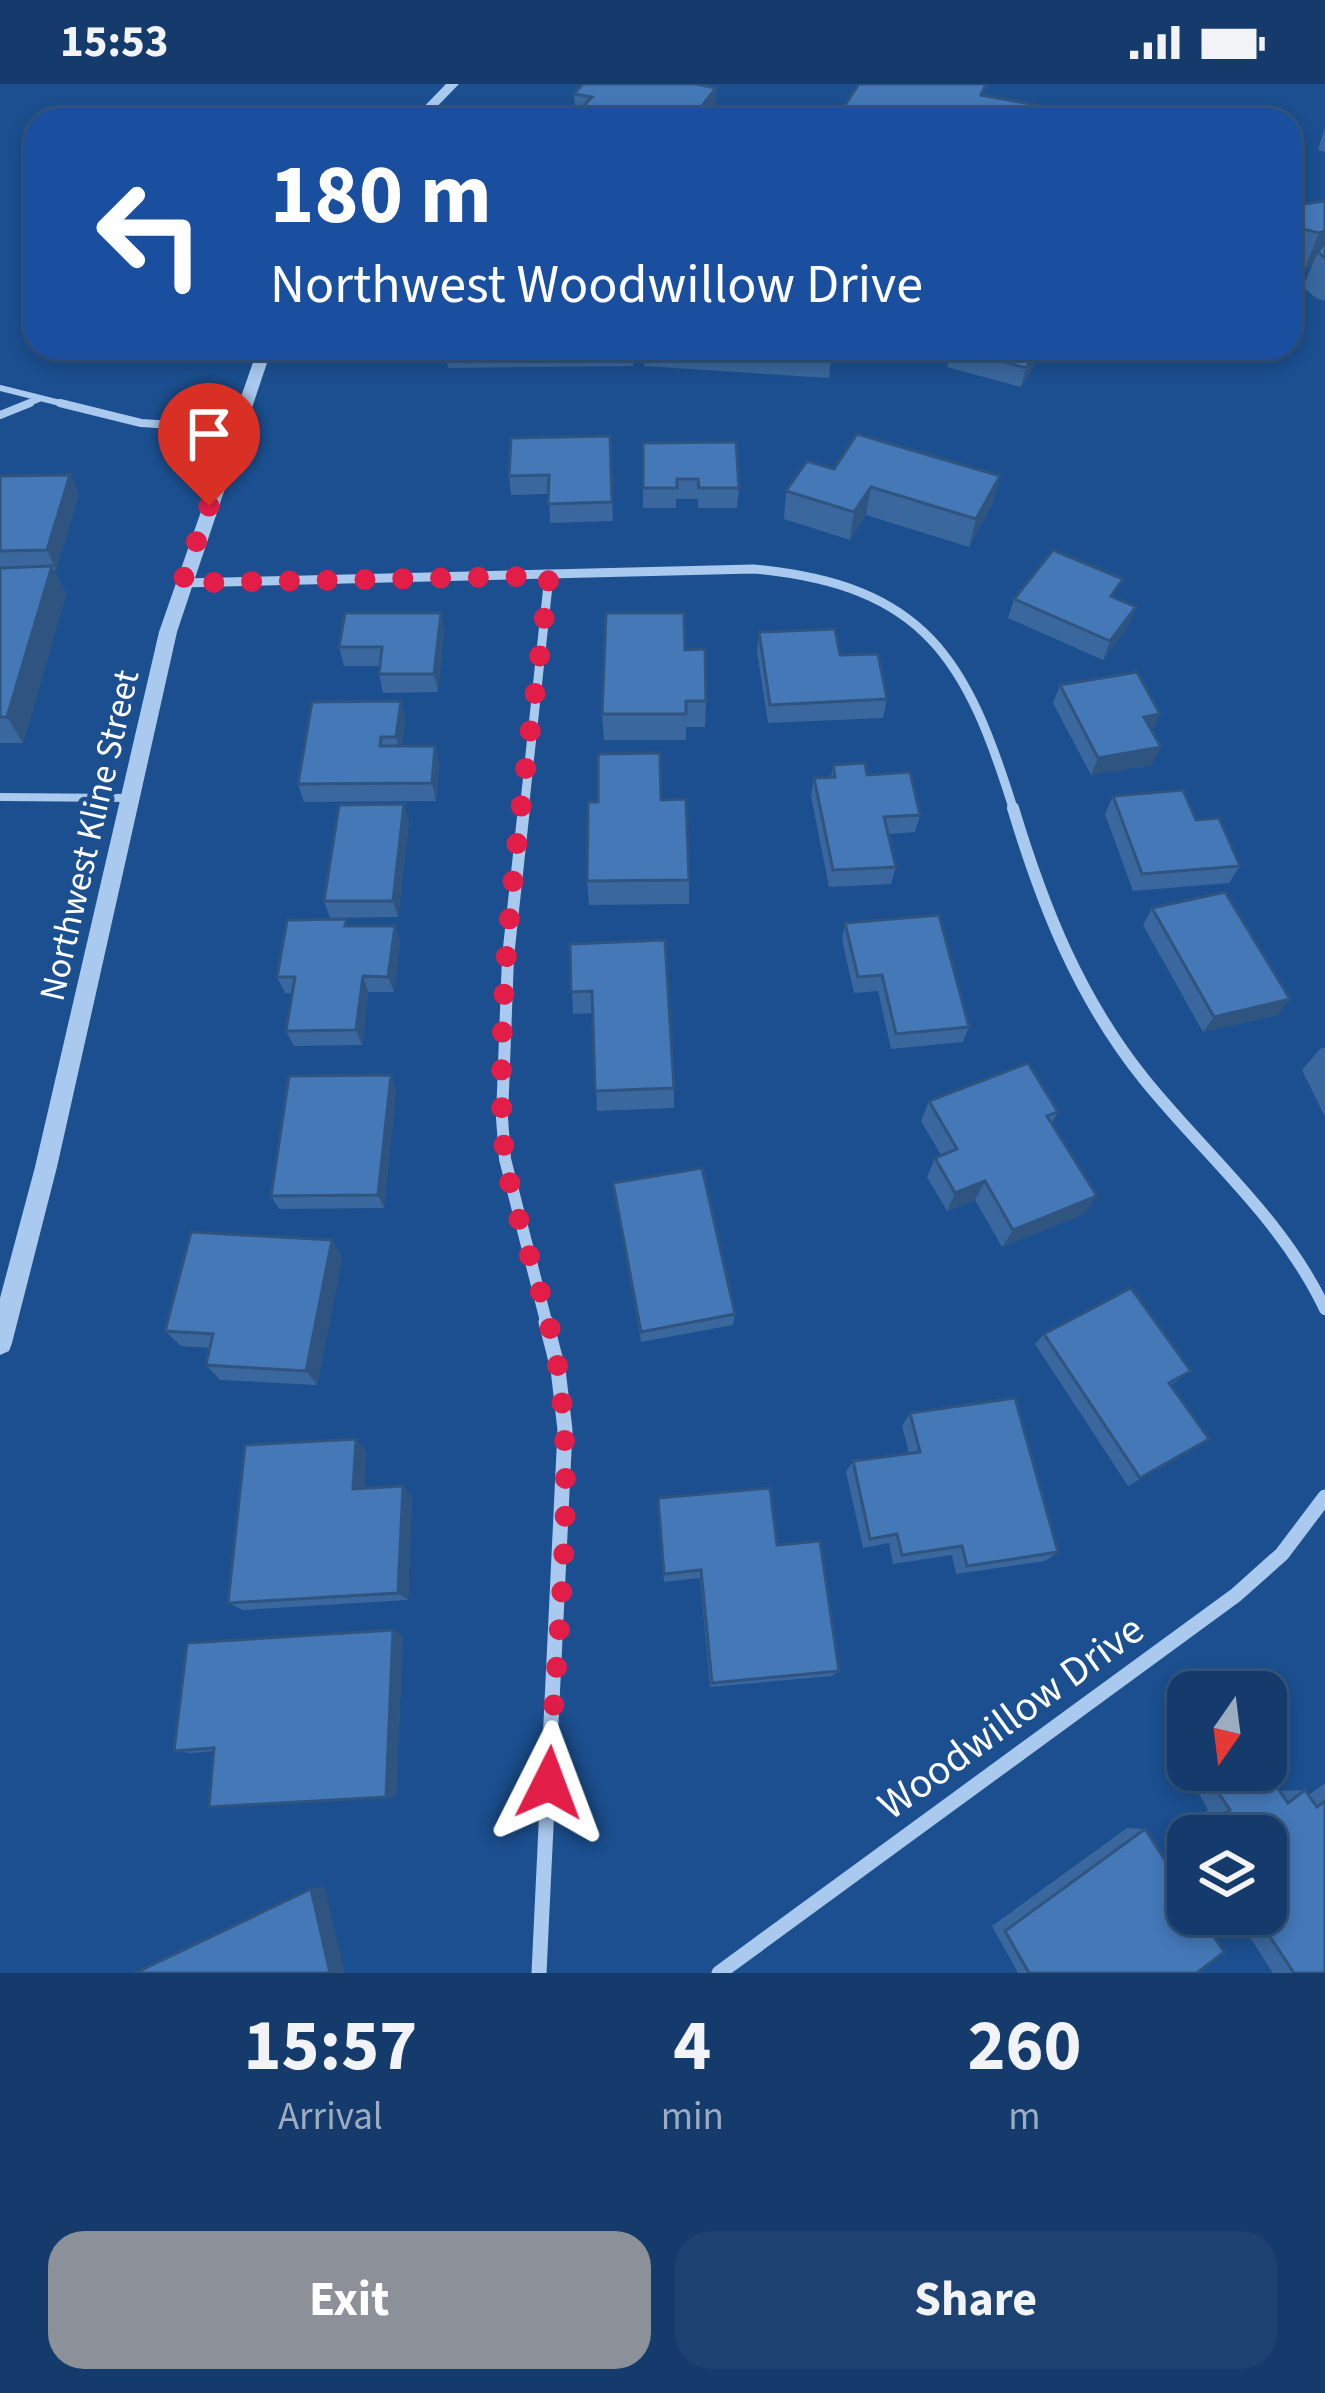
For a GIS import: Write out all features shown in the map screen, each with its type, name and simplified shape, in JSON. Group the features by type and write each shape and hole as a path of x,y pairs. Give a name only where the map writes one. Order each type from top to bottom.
{"street":[{"path":"429,108 453,84"},
{"name":"Northwest Kline Street","path":"0,1343 46,1167 182,583 261,360"},
{"path":"182,583 792,571 866,593 921,629 960,671 977,701 1056,936 1105,1028 1159,1097 1282,1231 1325,1309"},
{"path":"539,1973 565,1430 558,1369 506,1159 502,1118 508,957 549,576"},
{"name":"Woodwillow Drive","path":"719,1973 1236,1595 1282,1554 1325,1497"}],"lane":[{"path":"0,388 141,423 236,429"},
{"path":"0,415 40,398"},
{"path":"0,797 130,798"}],"building":[{"path":"583,84 716,88 700,108 582,108 592,97 574,94"},
{"path":"859,84 986,84 981,95 1054,108 843,108"},
{"path":"1325,201 1325,231 1302,229 1302,204"},
{"path":"997,360 1031,360 1026,368"},
{"path":"857,434 1000,476 976,519 871,487 854,512 786,491 807,461 834,469"},
{"path":"610,436 612,502 548,504 549,475 509,476 511,438"},
{"path":"736,442 739,488 699,488 698,479 677,479 677,488 643,488 643,443"},
{"path":"70,475 47,550 0,551 0,476"},
{"path":"1053,550 1123,579 1111,596 1136,607 1110,641 1014,599"},
{"path":"52,566 7,717 0,717 0,568"},
{"path":"345,613 441,613 434,674 379,674 382,647 339,647"},
{"path":"606,613 684,613 685,650 705,649 706,701 686,701 686,714 602,714"},
{"path":"835,629 840,655 878,654 887,699 770,705 759,632"},
{"path":"1137,672 1160,714 1144,717 1161,747 1098,758 1060,685"},
{"path":"401,701 396,737 381,737 380,746 435,746 432,783 298,784 312,702"},
{"path":"660,753 661,800 686,799 689,880 587,881 588,802 598,802 598,754"},
{"path":"865,763 867,775 910,772 920,815 884,817 896,867 833,870 814,778 835,777 833,765"},
{"path":"1183,790 1196,820 1219,818 1240,866 1142,874 1113,796"},
{"path":"404,804 393,901 324,901 339,805"},
{"path":"1225,892 1290,999 1214,1017 1152,908"},
{"path":"939,915 969,1027 896,1034 882,975 858,977 845,923"},
{"path":"347,919 345,926 395,926 388,977 363,976 356,1030 286,1031 295,977 277,977 287,920"},
{"path":"665,940 674,1088 595,1091 592,991 571,992 570,944"},
{"path":"1028,1063 1058,1112 1047,1116 1097,1196 1013,1230 985,1181 955,1193 935,1158 957,1149 929,1101"},
{"path":"391,1075 378,1195 271,1196 289,1076"},
{"path":"702,1168 735,1314 641,1332 613,1183"},
{"path":"191,1232 332,1240 306,1371 206,1365 213,1334 165,1331"},
{"path":"1131,1288 1191,1371 1169,1383 1209,1439 1140,1478 1044,1334"},
{"path":"1015,1398 1058,1552 967,1566 962,1546 902,1555 897,1534 870,1539 853,1461 920,1452 910,1413"},
{"path":"356,1439 353,1489 403,1486 398,1593 228,1603 245,1445"},
{"path":"770,1488 777,1545 820,1541 839,1671 712,1683 701,1570 664,1574 658,1498"},
{"path":"393,1630 386,1797 209,1807 214,1748 174,1751 187,1643"},
{"path":"1305,1790 1317,1807 1325,1801 1325,1973 1294,1973 1269,1935 1287,1935 1287,1815 1223,1815 1230,1810 1218,1792 1280,1791 1288,1803"},
{"path":"1145,1829 1167,1863 1167,1935 1213,1935 1224,1952 1197,1973 1029,1973 1005,1931"},
{"path":"311,1889 330,1973 135,1973"}],"route":[{"path":"209,506 182,583 549,576 508,957 502,1118 506,1159 558,1369 565,1430 549,1783"}]}
